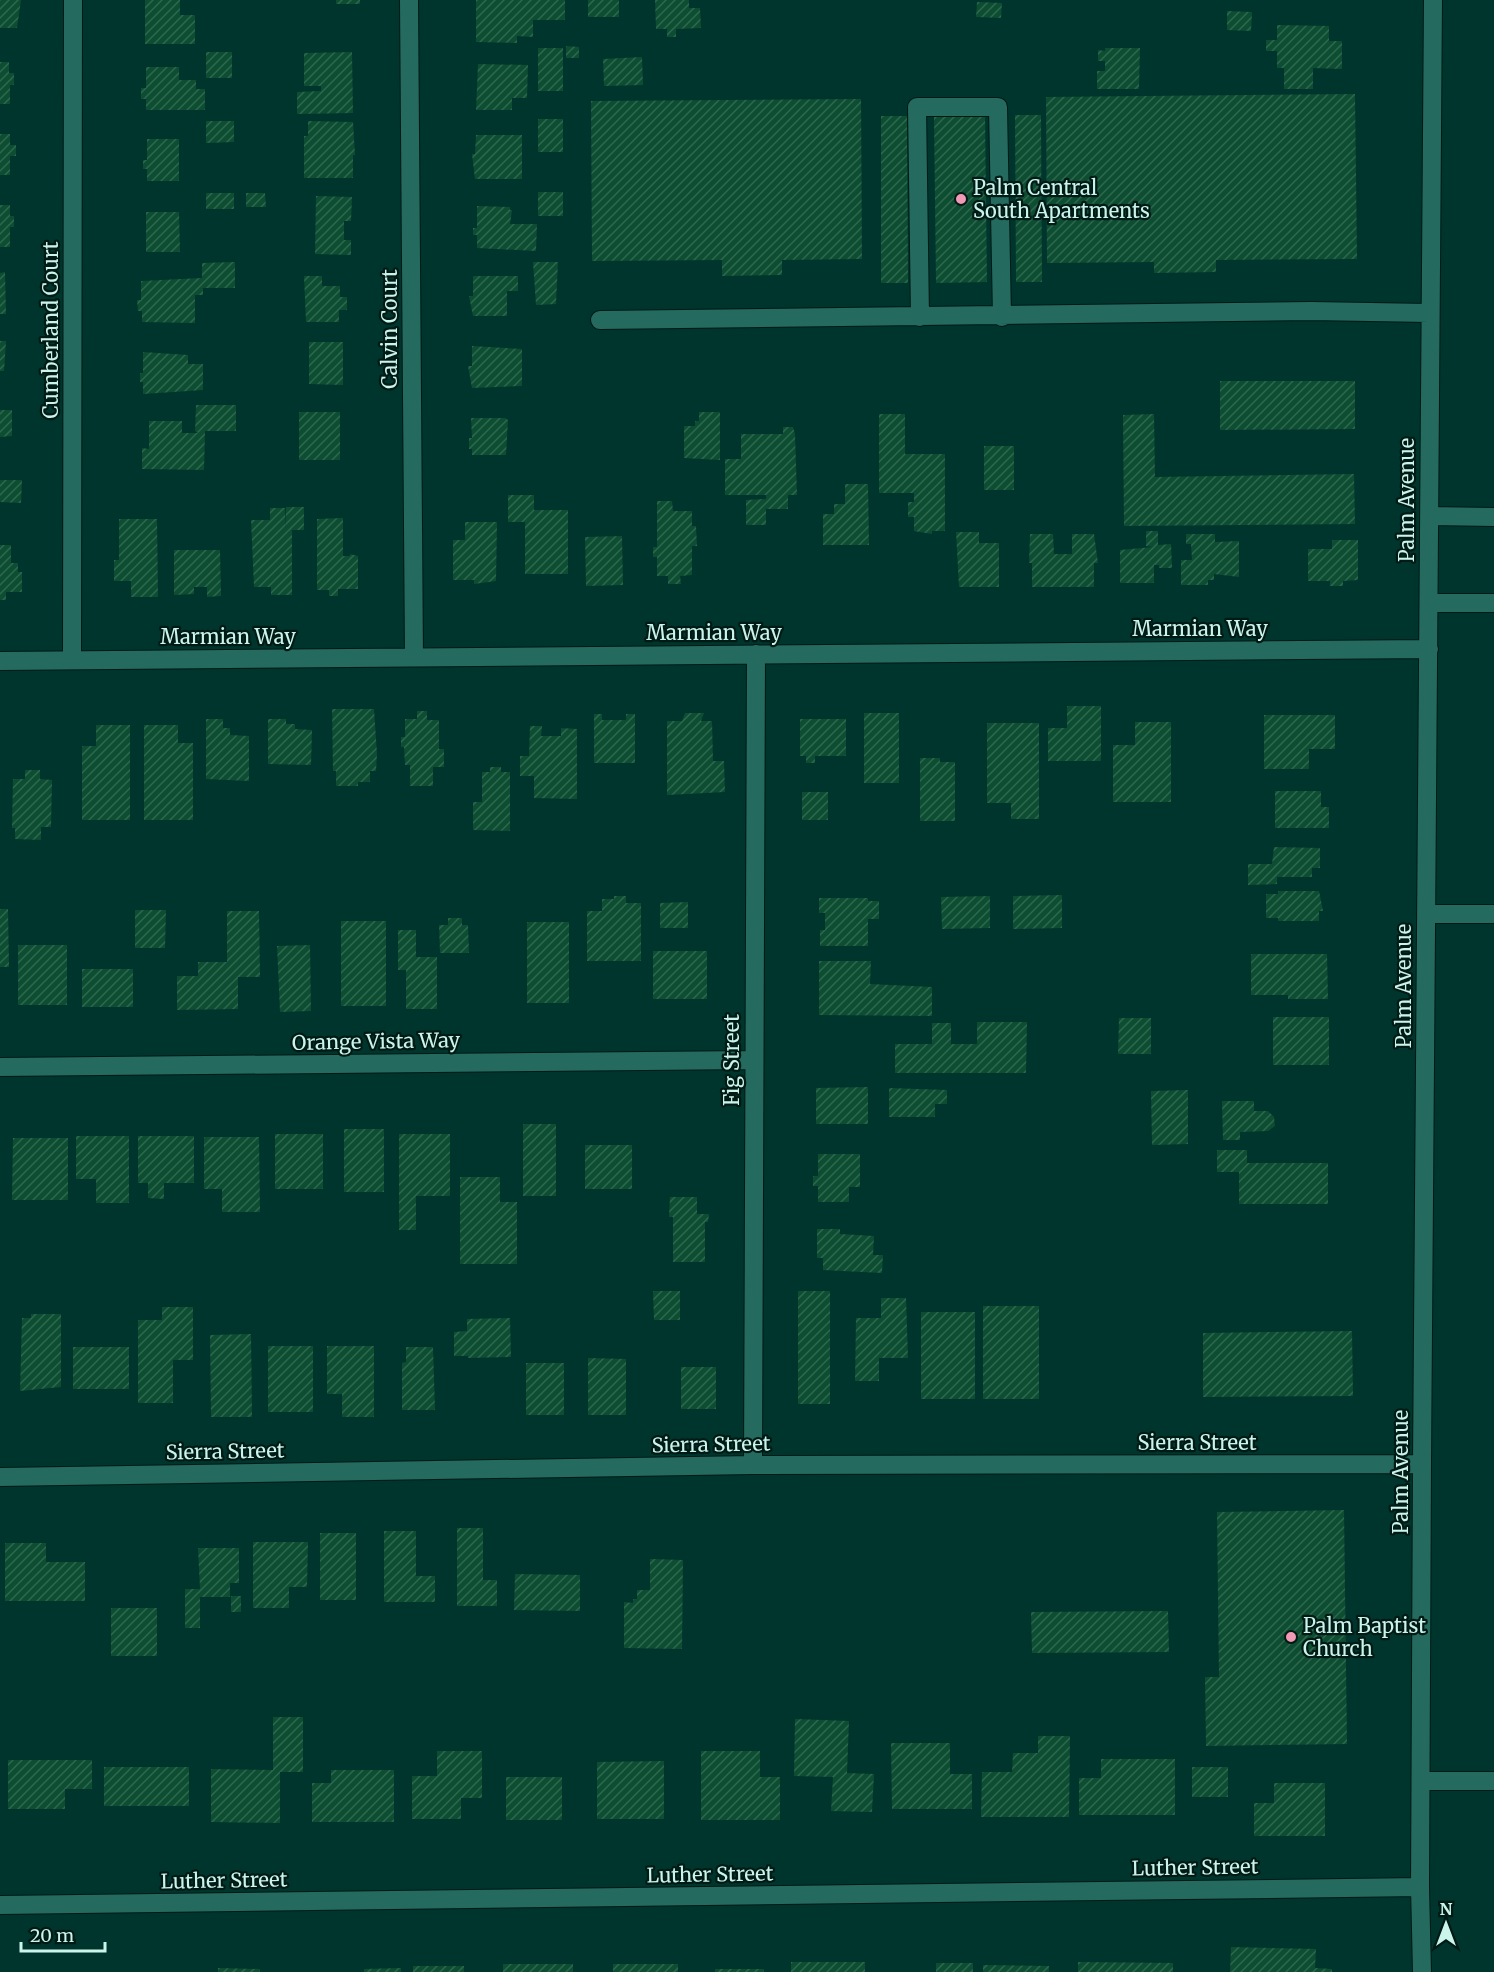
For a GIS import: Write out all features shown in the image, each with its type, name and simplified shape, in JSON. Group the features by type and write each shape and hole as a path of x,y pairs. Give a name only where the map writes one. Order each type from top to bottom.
{"street":[{"name":"Cumberland Court","path":"72,660 74,0"},
{"name":"Calvin Court","path":"410,0 414,657"},
{"name":"Palm Avenue","path":"1422,1972 1420,1887 1422,1464 1433,0"},
{"path":"920,317 917,107 999,107 1002,317"},
{"path":"600,320 1002,317 1311,311 1429,313"},
{"path":"1429,516 1494,517"},
{"path":"1429,603 1494,603"},
{"name":"Marmian Way","path":"0,661 1429,649"},
{"name":"Fig Street","path":"753,1465 756,654"},
{"path":"1427,914 1494,914"},
{"name":"Orange Vista Way","path":"0,1067 753,1060"},
{"name":"Sierra Street","path":"0,1477 753,1465 1422,1464"},
{"path":"1422,1781 1494,1781"},
{"name":"Luther Street","path":"0,1905 1420,1887"}],"building":[{"path":"0,0 21,0 17,28 0,28"},
{"path":"145,0 180,0 180,15 195,15 195,44 145,44"},
{"path":"336,0 360,0 360,4 336,4"},
{"path":"476,0 565,0 565,20 533,20 533,37 517,36 517,43 476,42"},
{"path":"588,0 619,0 619,17 588,17"},
{"path":"655,0 689,0 689,8 700,8 701,28 676,29 676,37 667,37 667,29 656,29"},
{"path":"977,2 1002,3 1001,18 976,17"},
{"path":"1227,11 1252,12 1251,31 1227,30"},
{"path":"1277,25 1329,26 1329,41 1342,41 1342,69 1313,68 1313,89 1284,89 1284,68 1277,68 1277,51 1266,51 1266,40 1277,40"},
{"path":"566,46 579,47 579,58 566,58"},
{"path":"538,48 563,48 563,91 538,91"},
{"path":"1105,48 1140,48 1139,89 1097,89 1097,71 1105,71 1105,61 1098,61 1098,50 1105,51"},
{"path":"206,52 232,52 232,78 206,78"},
{"path":"352,52 353,113 297,114 297,92 321,91 321,86 304,86 304,53"},
{"path":"642,57 643,85 604,86 603,59"},
{"path":"0,62 9,62 9,73 14,73 14,85 10,85 10,104 0,104"},
{"path":"478,64 528,65 527,98 512,98 512,110 476,110"},
{"path":"146,67 179,67 179,80 196,80 196,89 205,89 205,110 146,110 146,99 141,99 141,88 146,88"},
{"path":"1355,94 1357,259 1216,260 1216,272 1154,273 1154,262 1047,263 1046,97"},
{"path":"861,99 862,259 782,260 782,275 722,276 722,260 592,261 591,101"},
{"name":"Palm Central South Apartments","path":"1015,115 1041,115 1042,282 1016,282"},
{"path":"881,116 907,116 908,283 881,283"},
{"name":"Palm Central South Apartments","path":"934,116 985,116 987,282 936,283"},
{"path":"538,119 563,119 563,152 538,152"},
{"path":"206,121 234,121 234,142 206,143"},
{"path":"308,121 353,122 355,155 353,155 353,178 304,178 304,136 308,136"},
{"path":"0,134 10,134 10,145 16,145 16,156 10,156 10,175 0,175"},
{"path":"476,135 522,135 522,179 475,179 472,154 475,154"},
{"path":"147,139 179,139 179,181 147,181 147,169 143,169 143,160 147,160"},
{"path":"538,192 563,192 563,216 538,216"},
{"path":"206,193 234,193 234,209 206,209"},
{"path":"246,193 265,193 266,207 246,207"},
{"path":"316,196 352,197 351,221 344,221 344,240 351,240 351,255 315,254"},
{"path":"0,205 10,205 10,216 14,216 14,227 10,227 10,247 0,247"},
{"path":"477,206 510,207 512,210 510,224 537,224 536,251 477,248 477,235 473,235 473,228 477,228"},
{"path":"146,212 179,212 180,252 146,252"},
{"path":"235,262 235,288 203,288 203,295 195,295 195,323 142,322 142,311 138,311 137,300 141,300 141,281 202,278 202,263"},
{"path":"533,262 558,262 556,304 536,305"},
{"path":"5,272 6,314 0,314 0,273"},
{"path":"304,276 322,276 322,286 340,286 340,297 347,297 347,310 339,310 339,322 306,322"},
{"path":"473,276 518,276 518,291 507,291 507,316 473,316 469,296 473,296"},
{"path":"0,341 6,341 4,371 0,371"},
{"path":"309,342 343,342 343,385 309,384"},
{"path":"472,346 522,349 522,386 472,388 468,366 472,366"},
{"path":"143,352 188,355 188,364 203,364 203,390 143,394 140,373 143,373"},
{"path":"1220,381 1355,381 1355,429 1220,430"},
{"path":"196,405 236,405 236,431 205,431 204,470 142,469 142,448 149,449 149,421 182,421 182,433 198,433 195,431"},
{"path":"0,410 12,410 12,436 0,437"},
{"path":"299,412 340,412 340,460 299,460"},
{"path":"699,412 720,412 720,460 684,458 684,426 695,426 695,421 699,421"},
{"path":"879,414 905,414 905,454 945,454 945,531 932,531 932,534 914,531 914,517 908,517 908,502 914,502 914,493 879,493"},
{"path":"1154,414 1155,477 1354,474 1355,524 1124,526 1123,415"},
{"path":"471,418 505,418 508,420 506,455 472,455 472,449 469,449 469,438 472,438"},
{"path":"783,427 793,427 795,434 797,495 788,495 788,509 766,509 766,525 746,525 746,500 766,499 766,495 725,495 725,459 741,459 741,434 783,434"},
{"path":"984,446 1014,446 1014,490 984,490"},
{"path":"0,480 22,480 21,503 0,502"},
{"path":"845,484 868,484 869,545 823,545 823,514 834,514 834,504 845,504"},
{"path":"508,495 534,495 534,510 568,510 568,574 525,574 525,522 508,522"},
{"path":"657,501 672,501 673,511 692,511 692,526 696,526 697,546 692,546 692,575 680,576 681,584 668,584 668,576 657,576 657,557 653,557 653,547 657,547"},
{"path":"286,507 304,507 304,530 292,530 292,595 271,595 271,587 254,587 251,520 270,520 270,508 285,508 286,528"},
{"path":"343,518 343,556 350,556 350,554 358,556 358,589 338,589 338,596 329,596 329,590 317,590 317,519"},
{"path":"119,519 157,519 158,597 131,597 131,581 114,581 114,560 119,560"},
{"path":"465,522 497,522 496,581 474,584 474,580 453,580 453,540 465,540"},
{"path":"1146,531 1158,531 1158,545 1171,544 1172,568 1159,568 1159,565 1154,565 1154,583 1120,583 1120,550 1153,547 1146,546"},
{"path":"956,532 979,532 979,543 999,543 999,587 959,587"},
{"path":"1030,534 1053,534 1054,554 1072,554 1072,534 1094,534 1098,563 1094,563 1094,587 1032,587 1032,563 1029,563"},
{"path":"1186,534 1215,534 1215,542 1239,541 1239,577 1214,574 1214,580 1208,580 1208,585 1181,585 1181,560 1192,560 1191,544 1186,544"},
{"path":"622,536 623,585 586,586 585,537"},
{"path":"1332,540 1358,540 1358,580 1343,581 1343,586 1330,586 1330,581 1308,581 1308,549 1332,549"},
{"path":"0,545 11,545 11,563 18,563 18,572 22,572 22,592 6,592 6,600 0,600"},
{"path":"174,550 220,550 221,596 207,597 207,587 194,587 194,594 174,595"},
{"path":"1067,706 1101,706 1101,761 1048,761 1048,728 1067,728"},
{"path":"332,709 374,709 377,754 376,771 370,771 370,782 358,782 358,786 336,786 336,771 333,771"},
{"path":"417,711 427,711 427,720 439,720 439,749 444,749 444,767 433,767 433,786 410,786 410,765 405,765 404,747 401,747 401,737 405,737 405,719 417,719"},
{"path":"685,713 704,713 701,721 712,721 713,761 724,761 725,792 667,795 667,721 682,721"},
{"path":"864,713 899,713 899,783 864,783"},
{"path":"594,714 602,714 602,720 626,720 626,714 635,714 635,763 594,763"},
{"path":"1264,715 1335,715 1335,749 1309,749 1309,769 1264,769"},
{"path":"206,719 223,719 223,728 230,728 230,735 249,736 249,781 206,779"},
{"path":"268,719 286,719 286,724 295,724 295,729 312,730 311,765 268,764"},
{"path":"800,719 846,719 846,756 815,756 815,763 806,763 806,756 800,756"},
{"path":"1135,722 1171,722 1171,802 1113,802 1113,745 1135,745"},
{"path":"987,723 1039,723 1039,819 1011,819 1011,803 987,803"},
{"path":"96,725 130,725 130,820 82,820 82,746 96,746"},
{"path":"144,725 178,725 178,743 193,743 193,820 144,820"},
{"path":"530,726 542,726 541,736 561,736 561,728 577,729 577,799 534,798 534,776 520,776 520,756 529,756"},
{"path":"920,758 940,758 940,762 955,762 955,821 920,821"},
{"path":"490,767 501,767 501,772 510,772 510,831 473,830 473,802 482,802 482,772 490,772"},
{"path":"25,770 40,770 40,779 52,780 51,827 41,827 41,840 15,839 15,828 12,828 13,779 25,779"},
{"path":"1275,791 1321,791 1321,807 1329,807 1329,828 1275,828"},
{"path":"802,792 828,792 828,820 802,820"},
{"path":"1274,847 1320,848 1320,868 1312,868 1312,877 1277,877 1277,884 1248,885 1248,864 1272,864"},
{"path":"1278,891 1319,891 1323,911 1319,911 1319,921 1278,921 1278,918 1266,918 1266,894 1278,894"},
{"path":"1062,895 1062,928 1013,929 1013,896"},
{"path":"614,896 626,896 626,903 641,903 641,961 587,961 587,911 602,911 602,899 614,899"},
{"path":"990,896 990,928 942,929 941,897"},
{"path":"819,898 868,898 868,901 879,901 879,919 868,919 868,946 820,946 820,930 825,930 825,913 819,913"},
{"path":"688,902 688,928 660,928 660,903"},
{"path":"0,909 8,909 9,967 0,967"},
{"path":"135,910 166,910 165,948 135,948"},
{"path":"227,911 259,911 260,977 238,977 238,1009 177,1010 177,976 198,976 198,962 227,962"},
{"path":"448,918 462,918 462,925 468,925 469,953 440,953 439,925 448,925"},
{"path":"341,921 386,921 386,1006 341,1006"},
{"path":"527,922 569,922 569,1003 527,1003"},
{"path":"398,930 416,930 416,957 437,957 437,1009 406,1009 406,970 398,970"},
{"path":"18,945 67,945 67,1005 18,1005"},
{"path":"310,945 311,1011 280,1012 277,946"},
{"path":"653,951 707,951 707,999 653,999"},
{"path":"1251,954 1327,954 1328,999 1288,999 1288,995 1251,995"},
{"path":"819,961 871,961 870,984 932,987 932,1016 819,1015"},
{"path":"82,969 133,969 133,1007 82,1007"},
{"path":"1273,1017 1329,1017 1329,1065 1273,1065"},
{"path":"1119,1018 1151,1018 1151,1054 1118,1054"},
{"path":"977,1022 1027,1022 1026,1073 895,1073 895,1044 932,1044 932,1023 951,1023 951,1044 977,1044"},
{"path":"868,1087 868,1124 816,1124 816,1088"},
{"path":"889,1088 947,1090 947,1104 935,1104 935,1117 889,1117"},
{"path":"1188,1090 1188,1144 1152,1145 1151,1091"},
{"path":"1222,1101 1254,1101 1254,1111 1268,1111 1274,1117 1275,1126 1268,1131 1240,1132 1240,1140 1223,1140"},
{"path":"523,1124 556,1124 556,1196 523,1196"},
{"path":"344,1129 384,1129 384,1192 344,1192"},
{"path":"275,1134 323,1134 323,1189 275,1189"},
{"path":"399,1134 450,1134 450,1196 416,1196 416,1230 399,1230"},
{"path":"76,1136 129,1136 129,1203 96,1203 96,1179 76,1179"},
{"path":"138,1136 194,1136 194,1183 164,1183 164,1199 148,1198 148,1183 138,1183"},
{"path":"204,1137 259,1137 260,1212 222,1212 222,1189 204,1189"},
{"path":"13,1138 68,1138 68,1200 12,1200"},
{"path":"585,1145 632,1145 632,1189 585,1189"},
{"path":"1217,1150 1247,1150 1247,1163 1328,1163 1328,1204 1239,1204 1239,1172 1217,1172"},
{"path":"818,1154 860,1154 860,1187 849,1187 849,1202 818,1202 818,1186 813,1186 813,1176 818,1176"},
{"path":"460,1177 500,1177 500,1202 517,1202 517,1264 460,1264"},
{"path":"670,1197 697,1197 697,1214 709,1214 708,1222 705,1222 705,1262 673,1262 673,1217 669,1217"},
{"path":"817,1229 840,1229 840,1234 874,1236 873,1255 883,1255 882,1273 823,1270 823,1258 817,1258"},
{"path":"653,1291 680,1291 680,1320 654,1320"},
{"path":"798,1291 830,1291 830,1404 798,1404"},
{"path":"881,1298 906,1298 908,1358 879,1358 879,1381 855,1381 856,1318 881,1318"},
{"path":"983,1306 1039,1306 1039,1399 983,1399"},
{"path":"162,1307 193,1307 193,1360 173,1360 173,1403 138,1403 138,1320 162,1320"},
{"path":"921,1312 975,1312 975,1399 921,1399"},
{"path":"31,1314 61,1314 61,1387 20,1391 22,1318 31,1318"},
{"path":"510,1318 511,1357 454,1356 454,1332 467,1331 467,1319"},
{"path":"1352,1331 1353,1396 1203,1397 1203,1333"},
{"path":"251,1334 252,1417 211,1417 210,1335"},
{"path":"268,1346 313,1346 313,1412 268,1412"},
{"path":"327,1346 374,1346 374,1417 342,1417 342,1394 327,1394"},
{"path":"73,1347 129,1347 129,1389 73,1389"},
{"path":"406,1347 433,1347 435,1410 402,1410 402,1363 406,1362"},
{"path":"588,1358 626,1359 626,1415 588,1415"},
{"path":"526,1363 564,1363 564,1415 526,1415"},
{"path":"681,1367 716,1367 716,1409 681,1409"},
{"path":"1344,1510 1347,1744 1206,1746 1205,1677 1219,1677 1217,1512"},
{"path":"457,1528 483,1528 483,1580 497,1580 497,1606 457,1606"},
{"path":"384,1531 416,1531 416,1576 435,1576 435,1602 384,1602"},
{"path":"320,1533 356,1533 356,1600 320,1600"},
{"path":"253,1542 308,1542 307,1587 289,1587 289,1608 253,1608"},
{"path":"5,1543 46,1543 46,1562 85,1562 85,1601 5,1601"},
{"path":"198,1548 239,1548 239,1583 230,1583 230,1597 200,1597 200,1628 185,1628 185,1589 200,1589"},
{"path":"650,1559 683,1560 682,1649 624,1648 624,1602 633,1603 633,1599 637,1599 637,1590 650,1590"},
{"path":"515,1574 580,1575 580,1611 514,1610"},
{"path":"231,1596 241,1596 241,1612 231,1612"},
{"path":"111,1608 157,1608 157,1656 111,1656"},
{"path":"1168,1611 1169,1652 1032,1653 1031,1612"},
{"path":"273,1717 303,1717 303,1772 280,1772 280,1823 211,1822 211,1769 273,1770"},
{"path":"795,1719 849,1721 847,1773 874,1774 872,1812 831,1811 833,1777 794,1776"},
{"path":"1038,1736 1070,1736 1069,1817 981,1817 982,1772 1012,1772 1013,1753 1038,1753"},
{"path":"891,1743 950,1743 950,1774 972,1774 972,1809 892,1809"},
{"path":"437,1751 482,1751 482,1798 461,1798 461,1819 412,1819 412,1776 437,1776"},
{"path":"701,1751 760,1751 760,1777 780,1777 780,1820 701,1820"},
{"path":"1101,1759 1175,1759 1175,1815 1079,1815 1079,1778 1101,1778"},
{"path":"8,1760 92,1760 92,1789 65,1789 65,1809 8,1809"},
{"path":"664,1761 664,1819 597,1819 597,1762"},
{"path":"104,1767 189,1767 189,1806 104,1806"},
{"path":"1192,1767 1228,1767 1228,1797 1192,1797"},
{"path":"331,1770 394,1770 394,1822 312,1822 312,1783 331,1783"},
{"path":"506,1777 562,1777 562,1820 506,1820"},
{"path":"1274,1783 1325,1783 1325,1836 1254,1836 1254,1803 1274,1803"},
{"path":"1231,1947 1316,1949 1315,1968 1332,1969 1332,1972 1230,1972"},
{"path":"791,1962 865,1962 865,1972 791,1972"},
{"path":"1078,1962 1173,1963 1173,1972 1078,1972"},
{"path":"936,1963 973,1963 973,1972 936,1972"},
{"path":"503,1964 573,1964 573,1972 503,1972"},
{"path":"613,1964 678,1964 678,1972 613,1972"},
{"path":"983,1965 1049,1966 1049,1972 983,1972"},
{"path":"413,1966 464,1966 464,1972 413,1972"},
{"path":"218,1968 260,1969 260,1972 218,1972"},
{"path":"401,1968 401,1972 364,1972 364,1969"},
{"path":"715,1969 764,1969 764,1972 715,1972"}],"place":[{"name":"Palm Central South Apartments","path":"961,199"},
{"name":"Palm Baptist Church","path":"1291,1637"}]}
